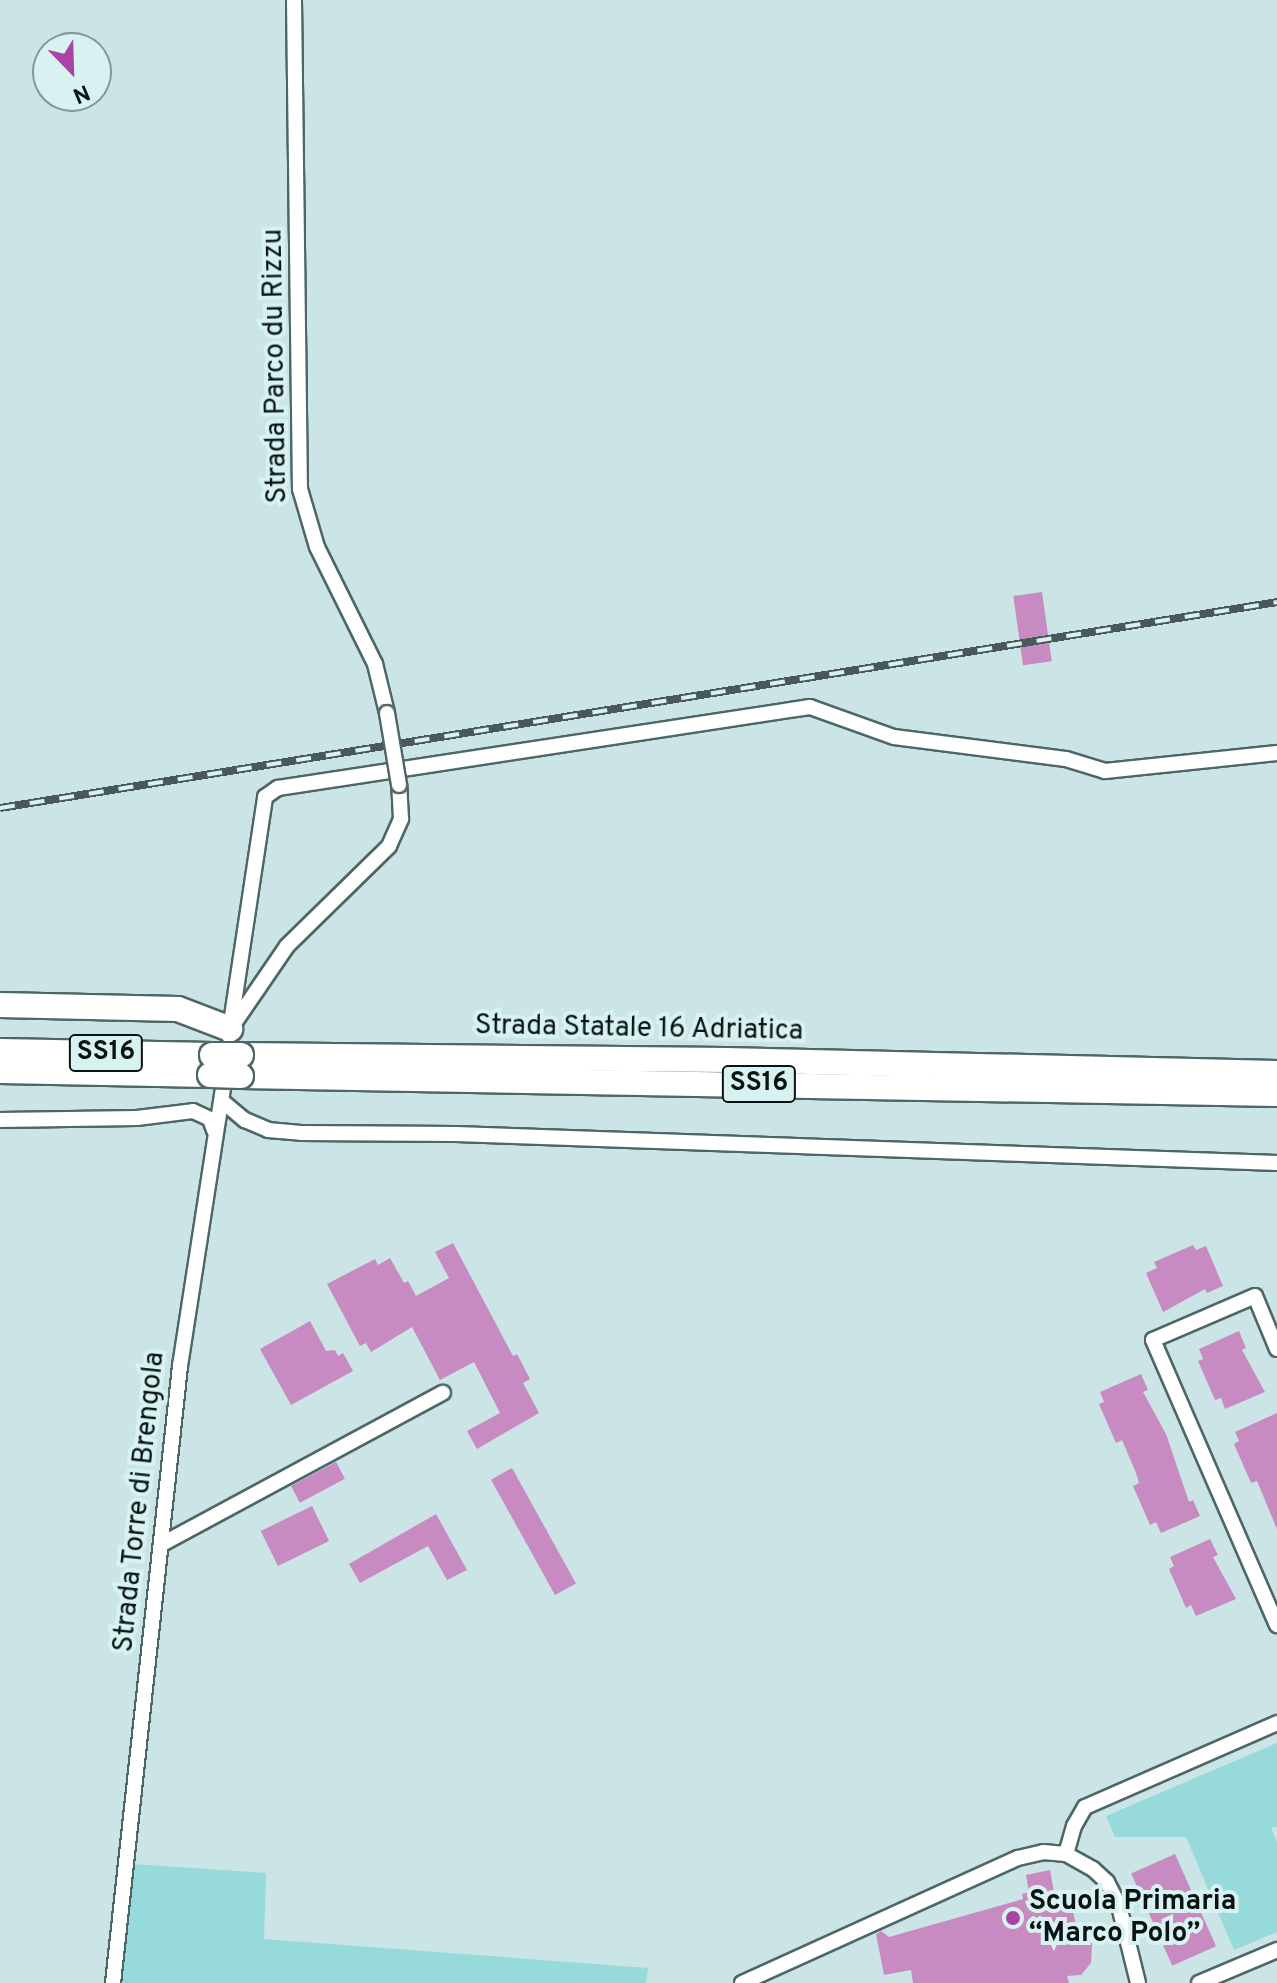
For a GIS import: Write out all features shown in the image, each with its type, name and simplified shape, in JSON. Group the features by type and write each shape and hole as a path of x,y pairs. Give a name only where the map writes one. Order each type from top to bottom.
{"highway":[{"path":"0,1005 178,1009 230,1029"},
{"name":"Strada Statale 16 Adriatica","path":"0,1051 211,1065 1277,1094"},
{"name":"Strada Statale 16 Adriatica","path":"241,1066 694,1060 1277,1073"},
{"name":"Strada Statale 16 Adriatica","path":"0,1071 211,1065"}],"street":[{"name":"Strada Parco du Rizzu","path":"230,1029 287,946 389,846 401,819 399,785 387,713 375,664 317,547 300,489 294,0"},
{"name":"Strada Torre di Brengola","path":"113,1983 180,1366 265,797 278,788 810,707 894,737 1066,759 1105,771 1277,753"},
{"path":"222,1101 245,1120 268,1130 301,1133 456,1134 1277,1163"},
{"path":"0,1120 137,1118 193,1111 210,1119 214,1131"},
{"path":"1277,1349 1255,1296 1153,1340 1277,1625"},
{"path":"162,1544 443,1393"},
{"path":"1066,1854 1074,1826 1085,1807 1277,1723"},
{"path":"742,1983 1018,1858 1043,1852 1066,1854 1093,1869 1107,1882 1119,1906 1138,1983"},
{"path":"1199,1983 1277,1950"}],"shaded area":[{"path":"1277,1743 1277,1827 1271,1827 1277,1842 1277,1932 1234,1950 1186,1837 1115,1837 1106,1816"},
{"path":"132,1864 266,1873 264,1939 648,1968 646,1983 122,1983"}],"building":[{"path":"1042,592 1052,661 1023,665 1013,596"},
{"path":"453,1243 513,1356 517,1354 530,1379 523,1383 539,1413 477,1449 467,1431 500,1413 474,1362 440,1380 412,1327 371,1352 366,1343 360,1346 327,1284 375,1259 378,1265 390,1258 404,1283 408,1281 416,1296 449,1278 435,1252"},
{"path":"1193,1245 1196,1250 1206,1246 1223,1286 1207,1293 1205,1289 1163,1312 1146,1273 1157,1268 1154,1262"},
{"path":"310,1321 326,1351 335,1350 338,1356 343,1353 353,1371 291,1405 260,1349"},
{"path":"1239,1331 1246,1348 1242,1350 1265,1392 1225,1409 1221,1398 1215,1400 1198,1361 1203,1359 1199,1349"},
{"path":"1141,1374 1148,1390 1143,1392 1166,1434 1189,1502 1193,1500 1200,1516 1161,1533 1156,1522 1150,1525 1133,1486 1139,1483 1136,1473 1122,1440 1116,1443 1099,1404 1104,1402 1100,1392"},
{"path":"1277,1413 1277,1529 1257,1481 1251,1483 1234,1444 1239,1441 1235,1432"},
{"path":"336,1462 345,1479 300,1503 291,1486"},
{"path":"512,1468 576,1583 555,1595 491,1480"},
{"path":"312,1506 329,1541 278,1566 261,1531"},
{"path":"436,1514 467,1570 447,1580 428,1546 360,1583 349,1564"},
{"path":"1210,1539 1218,1555 1213,1557 1236,1599 1196,1616 1191,1605 1186,1608 1169,1569 1174,1566 1170,1557"},
{"path":"1175,1854 1216,1946 1172,1966 1131,1874"},
{"name":"Scuola Primaria “Marco Polo”","path":"1050,1870 1054,1892 1070,1898 1076,1925 1092,1944 1091,1963 1081,1975 1067,1976 1069,1983 913,1983 911,1970 884,1975 876,1934 881,1931 889,1937 1023,1899 1022,1894 1029,1892 1026,1875"}],"railway":[{"path":"0,808 1277,602"}],"place":[{"name":"Scuola Primaria “Marco Polo”","path":"1013,1918"}]}
